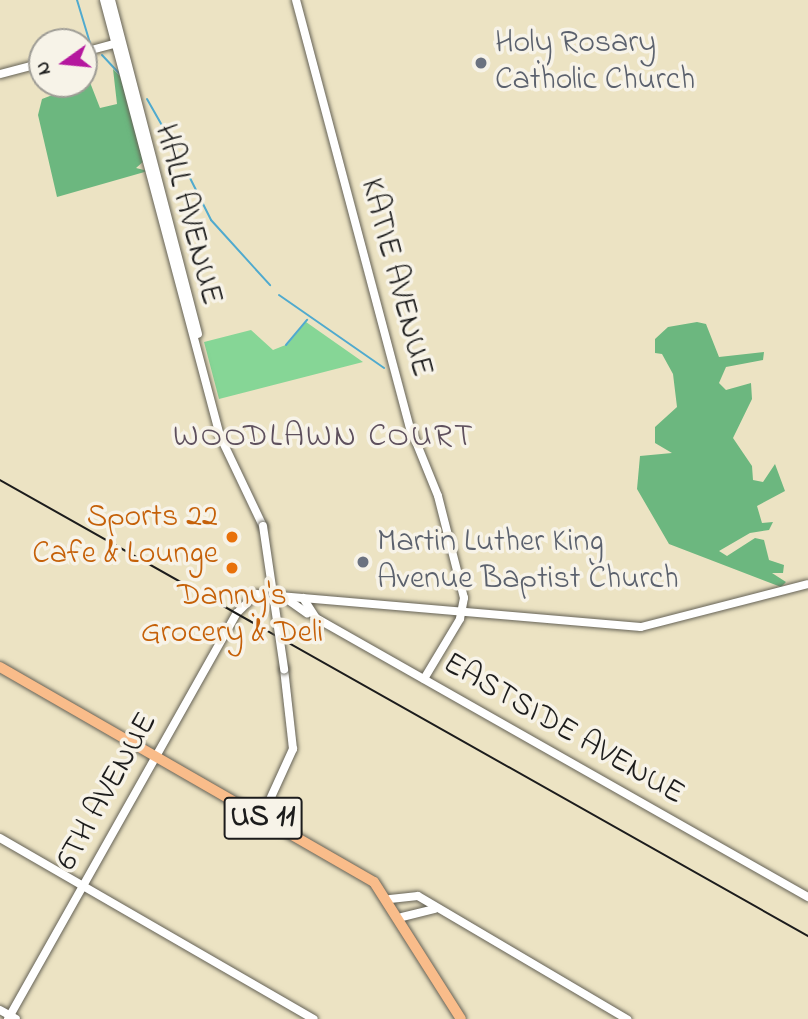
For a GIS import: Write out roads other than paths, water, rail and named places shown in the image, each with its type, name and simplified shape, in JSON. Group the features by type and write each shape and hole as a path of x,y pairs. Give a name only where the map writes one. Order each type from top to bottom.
{"main road":[{"name":"US 11","path":"0,667 369,878 390,899 402,917 461,1019"}],"street":[{"name":"HALL AVENUE","path":"104,0 119,43"},
{"name":"HALL AVENUE","path":"111,0 119,43 224,442 263,526 292,714 293,749 262,817"},
{"name":"KATIE AVENUE","path":"296,0 410,427 438,496 464,612"},
{"path":"98,48 119,43"},
{"path":"0,74 28,67"},
{"path":"281,594 464,612 651,626 808,584"},
{"name":"6TH AVENUE","path":"11,1018 237,612 256,594 281,594"},
{"name":"EASTSIDE AVENUE","path":"281,594 308,614 808,897"},
{"path":"303,598 308,614"},
{"path":"424,679 464,612"},
{"path":"0,838 314,1019"},
{"path":"390,899 414,895 627,1019"},
{"path":"402,917 438,909"},
{"path":"0,1010 11,1018"}],"waterway":[{"path":"77,0 85,28"},
{"path":"102,55 120,74"},
{"path":"147,99 184,164"},
{"path":"189,176 211,220 270,285"},
{"path":"279,295 384,368"},
{"path":"286,345 307,320"}],"railway":[{"path":"0,480 808,936"}],"place":[{"name":"Holy Rosary Catholic Church","path":"481,63"},
{"name":"Sports 22 Cafe & Lounge","path":"232,537"},
{"name":"Martin Luther King Avenue Baptist Church","path":"363,562"},
{"name":"Danny's Grocery & Deli","path":"232,568"}],"district":[{"name":"WOODLAWN COURT","path":"324,438"}]}
